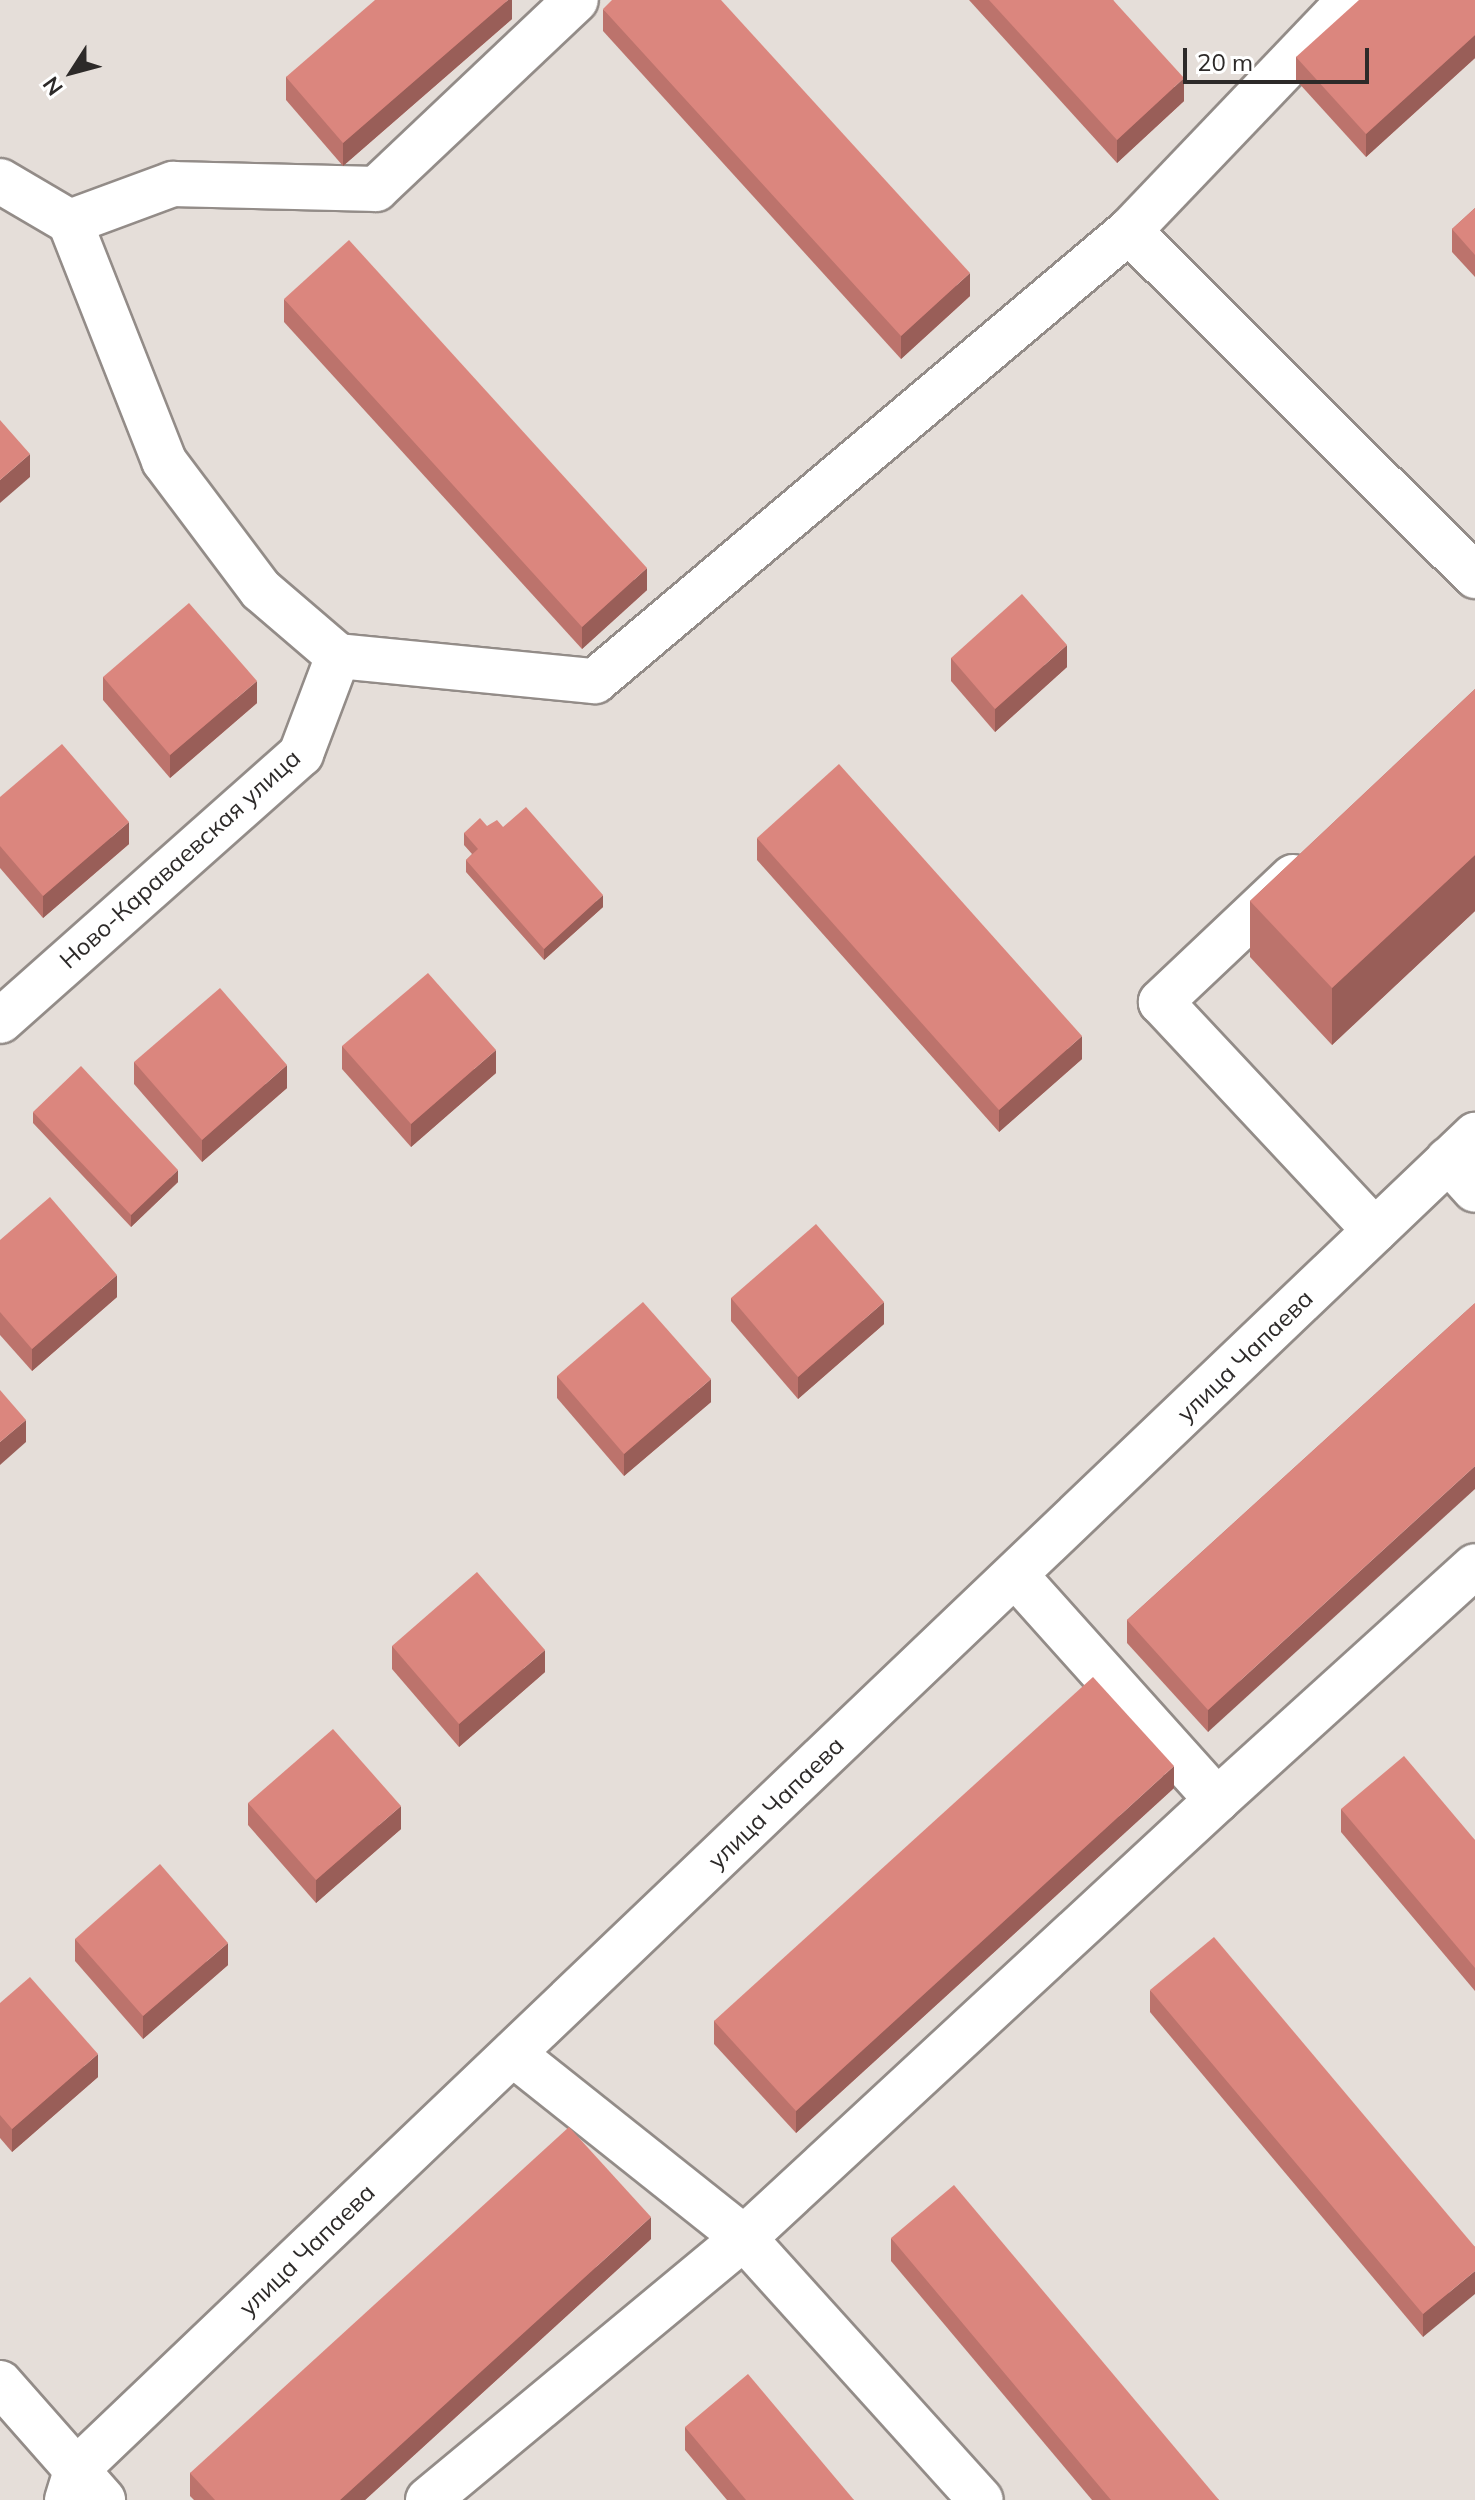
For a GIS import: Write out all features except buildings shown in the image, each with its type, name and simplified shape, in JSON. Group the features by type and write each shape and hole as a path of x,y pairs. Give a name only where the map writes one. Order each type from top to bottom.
{"street":[{"path":"70,222 173,184 376,189 576,0"},
{"path":"0,181 70,222 164,461 261,590 338,656 595,681 1129,231 1350,0"},
{"path":"1129,231 1475,576"},
{"name":"Ново-Караваевская улица","path":"0,1021 301,754 338,656"},
{"path":"1324,848 1161,1002 1375,1231"},
{"name":"улица Чапаева","path":"82,2490 513,2054 1375,1231 1466,1162"},
{"path":"445,2495 744,2238 1475,1566"},
{"path":"1015,1575 1217,1800"},
{"path":"513,2054 744,2238 981,2500"},
{"path":"0,2383 82,2490"}]}
